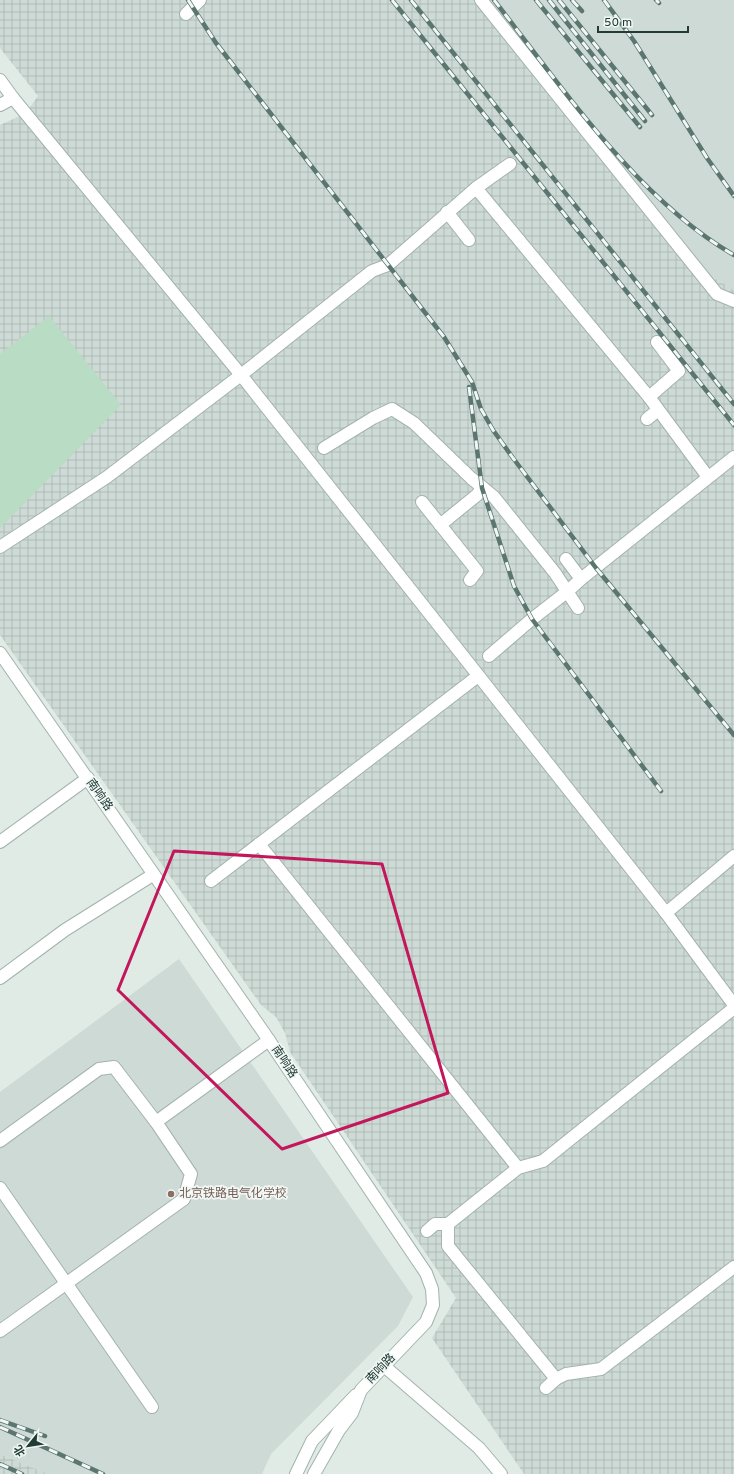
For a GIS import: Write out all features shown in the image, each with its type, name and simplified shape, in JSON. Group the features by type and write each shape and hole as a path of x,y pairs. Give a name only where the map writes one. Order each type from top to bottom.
{"street":[{"path":"186,14 200,0"},
{"path":"481,0 717,294 734,300"},
{"path":"0,80 13,98 241,375 666,913 734,1005"},
{"path":"0,105 13,98"},
{"path":"0,547 107,477 241,375 372,271 388,265 447,212 476,188 510,164"},
{"path":"476,188 649,397 708,478"},
{"path":"447,212 469,240"},
{"path":"649,397 679,371 656,342"},
{"path":"324,448 373,418 392,409 414,423 482,488 494,497 568,591 578,608"},
{"path":"647,418 658,410"},
{"path":"489,656 581,579 734,457"},
{"path":"440,525 477,495 482,488"},
{"path":"422,502 477,572 470,580"},
{"path":"566,559 581,579"},
{"name":"南响路","path":"0,653 269,1040 426,1273 432,1289 433,1305 426,1322 361,1390 352,1413 314,1474"},
{"path":"211,880 478,676"},
{"path":"0,842 88,778"},
{"path":"259,844 518,1168"},
{"path":"666,913 734,856"},
{"path":"0,978 65,930 151,876"},
{"path":"427,1231 435,1224 448,1224 518,1168 543,1161 734,1008"},
{"path":"156,1122 269,1040"},
{"path":"0,1141 99,1069 114,1067 156,1122 191,1174 184,1199 0,1330"},
{"path":"0,1188 152,1407"},
{"path":"448,1224 448,1246 556,1379"},
{"path":"546,1388 556,1379 566,1374 601,1369 734,1267"},
{"path":"384,1366 479,1448 501,1474"},
{"path":"296,1474 312,1441 361,1390"}],"highlighted area":[{"path":"174,851 382,864 448,1093 282,1149 118,990"}],"shaded area":[{"path":"0,0 484,0 703,271 734,290 734,1474 524,1474 432,1338 456,1298 290,1052 285,1033 276,1017 261,1005 0,635 0,125 26,113 38,96 0,48"},
{"path":"485,0 734,0 734,290 703,271"},
{"name":"北京铁路电气化学校","path":"179,959 413,1297 398,1326 271,1454 262,1474 48,1474 0,1454 0,1092"},
{"path":"0,1454 48,1474 0,1474"}],"green space":[{"path":"49,316 121,405 0,528 0,354"}],"railway":[{"path":"188,0 216,43 444,337 472,382 481,409 493,430 513,458 596,568 734,735"},
{"path":"392,0 734,425"},
{"path":"411,0 734,404"},
{"path":"494,0 574,104 634,173 666,204 699,232 734,255"},
{"path":"536,0 640,127"},
{"path":"549,0 645,121"},
{"path":"559,0 652,115"},
{"path":"572,0 582,11"},
{"path":"604,0 634,41 707,158 734,196"},
{"path":"656,0 659,3"},
{"path":"469,387 482,488 514,586 532,619 661,791"},
{"path":"0,1420 45,1436"},
{"path":"0,1427 103,1474"},
{"path":"0,1464 22,1474"}],"place":[{"name":"北京铁路电气化学校","path":"171,1194"}]}
